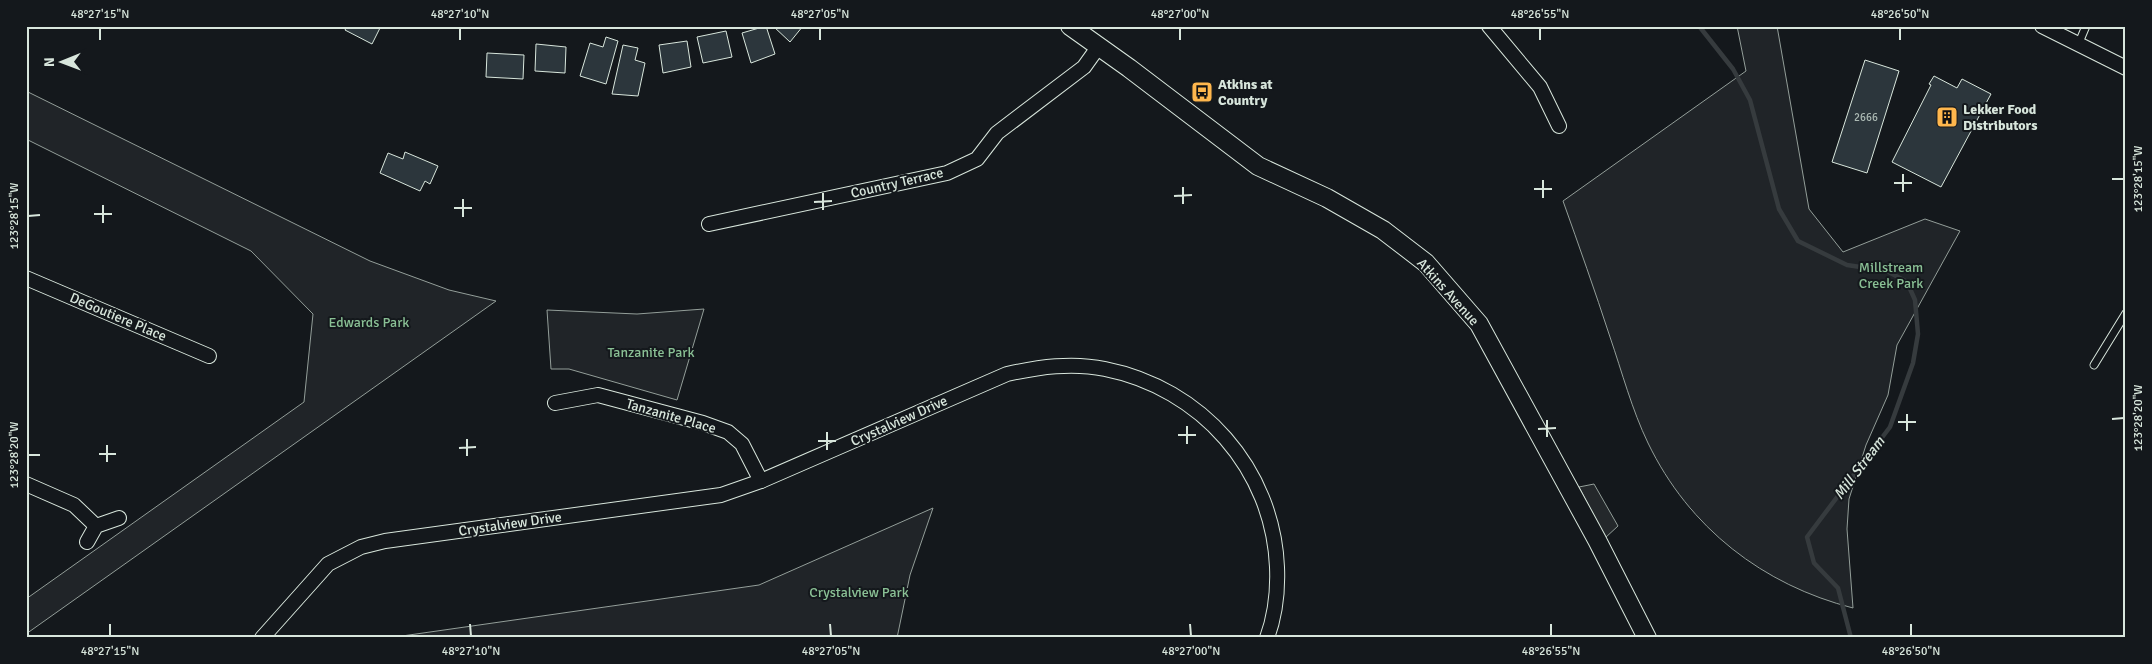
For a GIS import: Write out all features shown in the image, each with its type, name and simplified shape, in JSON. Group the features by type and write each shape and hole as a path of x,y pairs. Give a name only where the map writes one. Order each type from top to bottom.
{"street":[{"name":"Atkins Avenue","path":"1070,26 1258,166 1327,198 1383,230 1426,263 1479,324 1597,540 1647,638"},
{"path":"1490,26 1540,87 1559,126"},
{"path":"2042,26 2126,68"},
{"name":"Country Terrace","path":"709,224 947,173 977,159 997,133 1084,67 1099,46"},
{"name":"DeGoutiere Place","path":"26,278 209,356"},
{"name":"Crystalview Drive","path":"262,638 328,564 361,547 385,541 720,495 761,481 1007,374 1040,367 1075,366 1104,369 1144,380 1174,395 1207,418 1234,447 1251,472 1266,505 1276,543 1278,589 1267,638"},
{"name":"Tanzanite Place","path":"555,403 598,395 704,423 728,432 742,444 754,464 761,481"},
{"path":"26,484 74,505 96,526"},
{"path":"87,542 96,526 120,518"}],"lane":[{"path":"2078,45 2086,26"},
{"path":"2094,365 2126,313"}],"green space":[{"name":"Millstream Creek Park","path":"1737,26 1777,26 1809,209 1843,252 1925,219 1960,231 1897,345 1888,395 1866,445 1849,499 1847,529 1853,608 1820,598 1789,584 1759,568 1732,549 1707,526 1665,474 1648,443 1637,417 1563,201 1746,71"},
{"name":"Edwards Park","path":"26,91 370,261 449,290 496,301 26,634 26,599 304,402 313,314 251,251 26,139"},
{"name":"Tanzanite Park","path":"704,309 677,400 569,369 551,369 547,310 637,314"},
{"name":"Crystalview Park","path":"933,508 910,575 897,638 388,638 759,585"}],"shaded area":[{"path":"1594,484 1618,526 1605,538 1579,487"}],"building":[{"path":"347,26 381,26 372,44 345,30"},
{"path":"766,26 775,54 751,63 742,33"},
{"path":"773,26 803,26 790,42"},
{"path":"726,31 732,57 703,63 697,37"},
{"path":"606,37 618,41 606,84 580,76 590,43 603,47"},
{"path":"687,41 691,67 663,73 659,45"},
{"path":"536,44 566,47 565,73 535,71"},
{"path":"623,45 638,48 635,60 645,63 638,96 612,94"},
{"path":"487,53 524,55 523,79 486,77"},
{"path":"1865,60 1899,71 1867,173 1832,162"},
{"name":"Lekker Food Distributors","path":"1934,76 1957,88 1962,79 1991,94 1941,187 1892,162"},
{"path":"405,152 438,166 430,184 425,181 420,191 380,173 388,153 403,159"}],"waterway":[{"name":"Mill Stream","path":"1699,26 1733,69 1750,100 1779,209 1798,241 1847,265 1887,271 1907,282 1915,300 1918,334 1913,363 1890,427 1807,537 1814,563 1838,588 1851,638"}],"place":[{"name":"Atkins at Country","path":"1202,92"},
{"name":"Lekker Food Distributors","path":"1947,117"}]}
